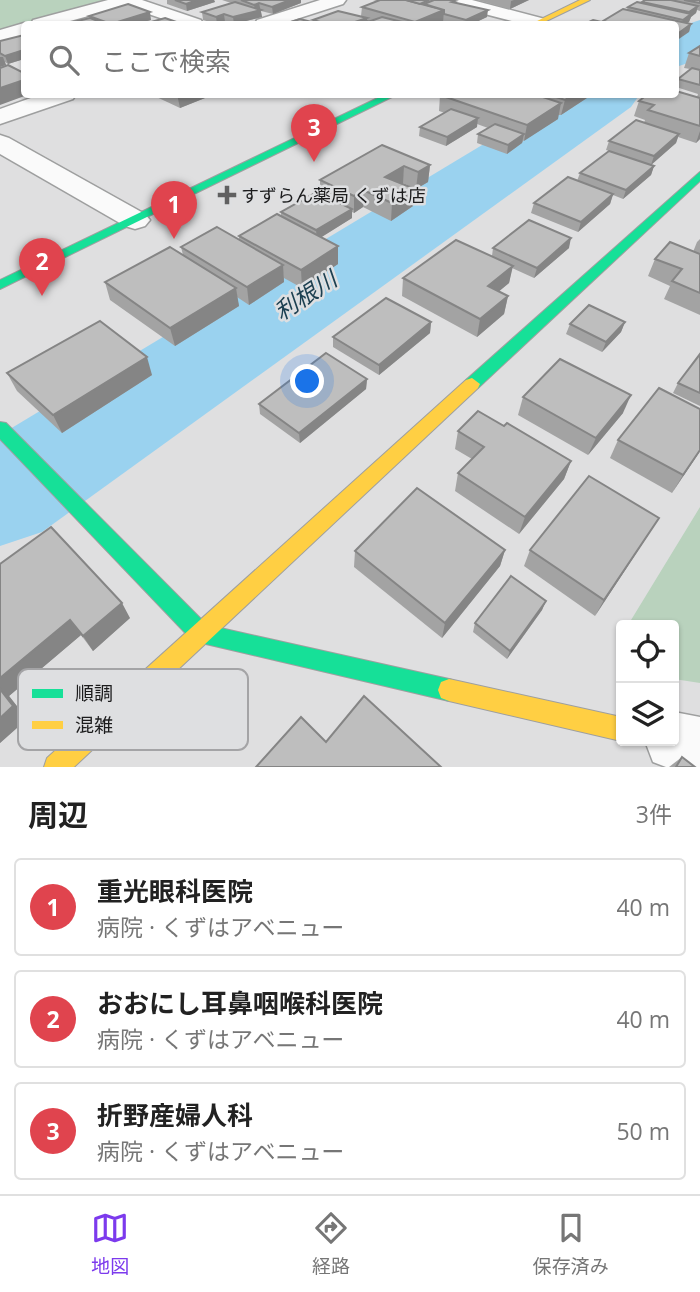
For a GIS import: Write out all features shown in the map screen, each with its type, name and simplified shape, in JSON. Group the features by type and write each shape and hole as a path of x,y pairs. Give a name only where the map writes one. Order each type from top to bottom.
{"street":[{"path":"51,21 126,0 186,21"},
{"path":"273,21 337,0"},
{"path":"452,0 526,21"},
{"path":"543,21 586,0"},
{"path":"0,36 21,30"},
{"path":"0,117 54,98"},
{"path":"0,285 386,98"},
{"path":"0,143 135,220"},
{"path":"163,669 700,175"},
{"path":"0,428 201,634 616,728"},
{"path":"679,742 700,746"},
{"path":"55,767 74,750"}],"green space":[{"path":"0,0 103,0 101,4 41,21 21,21 21,26 5,31 0,29"},
{"path":"700,507 700,683 679,680 679,620 631,620"}],"building":[{"path":"175,0 197,0 186,4"},
{"path":"241,0 290,0 272,7"},
{"path":"380,0 406,0 444,10 411,21 362,7"},
{"path":"406,0 429,0 420,4"},
{"path":"434,0 450,0 488,10 466,20 444,14 444,10 424,4"},
{"path":"671,0 698,6 689,12 642,2"},
{"path":"235,2 261,10 233,17 224,14 216,17 202,12"},
{"path":"637,2 691,14 683,20 628,7"},
{"path":"128,4 150,12 121,21 103,21 89,16"},
{"path":"623,9 677,21 603,21"},
{"path":"338,11 367,18 358,21 313,20"},
{"path":"382,17 398,21 371,21"},
{"path":"90,18 98,21 78,21"},
{"path":"679,21 691,24 679,33"},
{"path":"21,36 21,51 5,56 0,53 0,41"},
{"path":"700,46 700,56 689,53"},
{"path":"8,65 21,72 21,81 0,88 0,68"},
{"path":"692,68 700,70 700,85 679,78"},
{"path":"679,92 700,98 700,126 648,110 654,105 639,101 643,98 679,98"},
{"path":"449,98 546,98 561,103 527,125"},
{"path":"451,109 478,118 447,137 420,127"},
{"path":"636,120 679,134 654,156 609,141"},
{"path":"495,124 524,134 508,145 478,134"},
{"path":"382,145 430,165 418,172 404,166 385,177 415,189 392,203 363,190 354,196 320,180"},
{"path":"609,151 654,166 626,190 580,173"},
{"path":"568,177 613,194 581,222 534,203"},
{"path":"317,192 352,209 316,230 281,212"},
{"path":"277,214 338,246 301,270 239,236"},
{"path":"529,220 571,238 537,268 493,248"},
{"path":"217,227 283,265 247,287 181,247"},
{"path":"456,240 513,266 488,286 508,296 480,319 403,278"},
{"path":"670,242 700,254 700,293 672,281 682,269 655,259"},
{"path":"170,247 236,288 170,328 105,282"},
{"path":"386,298 431,322 379,365 333,337"},
{"path":"589,305 625,322 606,342 570,324"},
{"path":"100,321 147,357 53,415 7,373"},
{"path":"326,353 367,379 299,433 259,404"},
{"path":"700,354 700,393 678,383"},
{"path":"560,359 631,395 596,438 523,397"},
{"path":"659,388 700,409 700,450 683,475 618,440"},
{"path":"478,411 504,426 507,423 571,461 525,517 458,473 484,447 458,431"},
{"path":"589,476 659,518 604,600 530,550"},
{"path":"417,488 505,550 445,623 355,551"},
{"path":"51,527 122,603 83,636 70,620 0,678 0,564"},
{"path":"511,576 546,601 510,651 475,623"},
{"path":"0,689 13,706 0,718"},
{"path":"364,696 441,767 256,767 301,717 326,742"},
{"path":"682,757 695,767 676,767"}],"waterway":[{"name":"利根川","path":"679,49 700,35"},
{"name":"利根川","path":"0,496 604,98"}],"traffic: fast":[{"path":"0,285 386,98"},
{"path":"472,384 700,175"},
{"path":"0,428 201,634 449,690"}],"traffic: slow":[{"path":"541,21 586,0"},
{"path":"162,669 472,384"},
{"path":"449,690 616,728"},
{"path":"56,767 74,750"}],"place":[{"name":"折野産婦人科","path":"314,162"},
{"name":"すずらん薬局 くずは店","path":"227,195"},
{"name":"重光眼科医院","path":"174,239"},
{"name":"おおにし耳鼻咽喉科医院","path":"42,296"}]}
